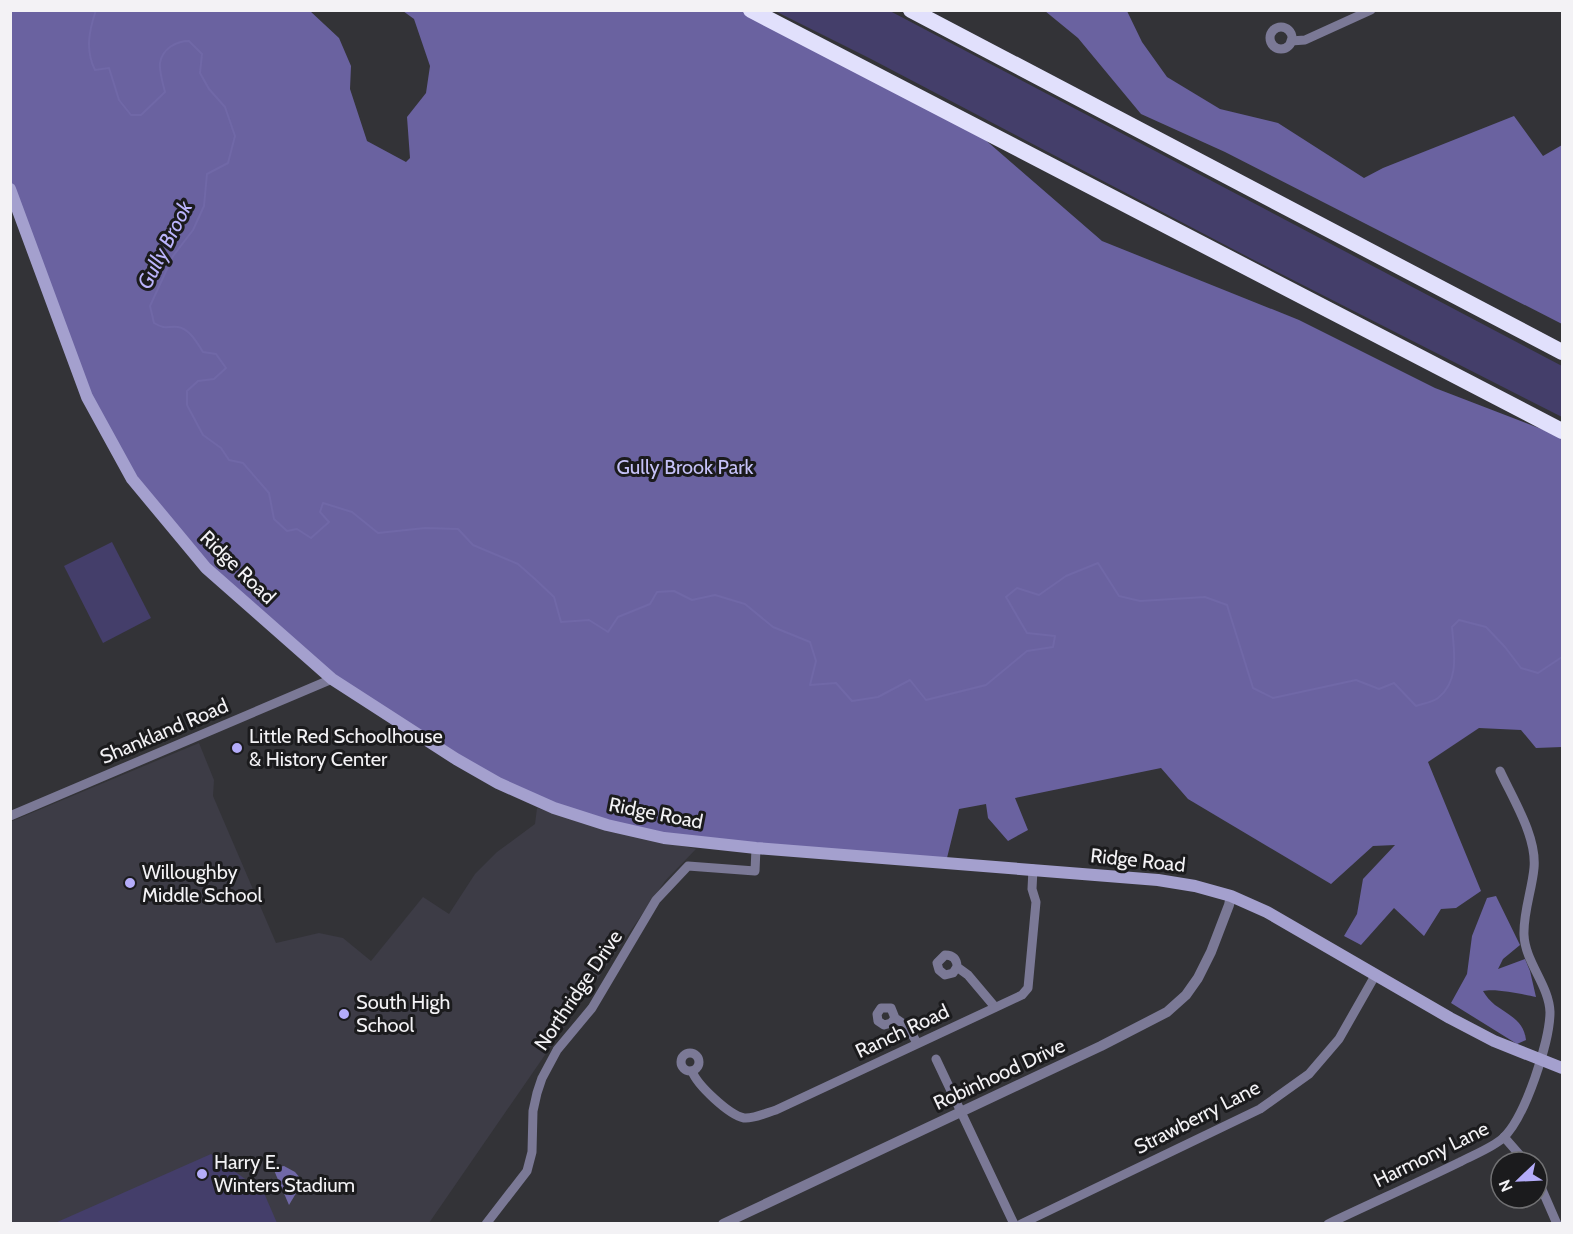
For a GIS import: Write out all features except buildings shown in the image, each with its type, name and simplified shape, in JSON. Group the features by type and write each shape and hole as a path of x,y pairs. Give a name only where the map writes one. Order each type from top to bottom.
{"highway":[{"path":"751,10 1563,431"},
{"path":"911,10 1563,352"}],"main road":[{"name":"Ridge Road","path":"10,189 87,397 132,479 206,568 332,679 456,759 498,783 554,808 642,833 756,848 1033,869 1158,880 1195,886 1231,896 1267,912 1450,1018 1540,1060 1563,1068"}],"street":[{"path":"1291,41 1305,40 1371,10"},
{"name":"Shankland Road","path":"10,816 332,679"},
{"name":"Harmony Lane","path":"1328,1224 1448,1168 1504,1137 1523,1108 1548,1035 1550,1009 1530,958 1524,934 1534,866 1534,848 1500,771"},
{"name":"Northridge Drive","path":"486,1224 527,1172 532,1152 533,1111 542,1078 557,1050 604,990 657,900 688,866 755,871 756,848"},
{"name":"Ranch Road","path":"692,1071 704,1088 729,1111 742,1118 752,1118 776,1110 1022,995 1028,988 1036,902 1032,889 1033,869"},
{"name":"Robinhood Drive","path":"723,1224 1101,1046 1167,1012 1186,995 1198,978 1211,952 1231,896"},
{"path":"957,967 968,975 996,1007"},
{"name":"Strawberry Lane","path":"1021,1224 1260,1108 1309,1074 1339,1039 1376,974"},
{"path":"895,1018 908,1027 918,1043"},
{"path":"936,1059 1014,1224"},
{"path":"1504,1137 1515,1150"},
{"path":"1549,1206 1557,1224"}],"shaded area":[{"path":"775,11 890,11 1562,366 1562,417 1250,258"},
{"path":"112,542 151,618 103,643 64,566"},
{"name":"South High School","path":"199,743 214,780 213,796 276,943 319,933 343,938 371,961 423,897 449,914 475,874 497,852 535,824 537,808 596,827 696,849 665,881 429,1223 11,1224 10,822"},
{"name":"Harry E. Winters Stadium","path":"211,1154 264,1193 277,1223 55,1223"},
{"path":"284,1166 295,1172 301,1179 298,1190 289,1205 273,1168"}],"green space":[{"name":"Gully Brook Park","path":"11,11 310,11 339,38 351,66 350,89 367,141 406,162 410,158 407,117 426,93 430,66 414,19 403,11 751,11 959,117 1102,241 1299,320 1435,388 1562,437 1562,747 1536,748 1521,730 1479,728 1428,762 1481,891 1456,908 1441,909 1424,936 1394,908 1361,945 1344,936 1357,914 1363,879 1395,845 1373,846 1331,884 1188,799 1161,768 1015,798 1028,830 1008,841 988,818 986,804 959,809 946,862 642,833 498,783 332,679 206,568 132,479 87,397 11,189"},
{"path":"1045,11 1127,11 1142,42 1167,77 1220,109 1278,123 1364,178 1383,168 1514,116 1543,156 1562,145 1562,324 1225,152 1141,114 1078,38"},
{"path":"1496,896 1520,945 1503,959 1498,969 1525,959 1536,997 1501,991 1483,991 1491,1002 1519,1023 1526,1040 1517,1044 1451,1003 1467,974 1472,936 1487,898"}],"waterway":[{"name":"Gully Brook","path":"96,10 89,40 92,63 95,70 109,68 119,100 131,115 141,115 165,92 160,70 161,58 170,47 184,41 189,41 202,54 200,73 209,89 225,107 235,136 228,163 207,174 204,206 193,230 173,256 150,306 154,323 186,330 203,352 216,354 226,368 214,379 198,381 187,391 187,405 203,435 221,448 229,460 243,463 269,493 274,519 287,531 297,529 311,538 329,522 320,512 323,503 352,512 378,533 425,528 458,529 473,545 518,564 536,580 554,597 561,622 589,620 608,632 618,617 650,604 657,592 674,591 692,600 715,595 745,604 773,627 810,642 816,661 810,685 836,683 852,701 878,697 910,680 926,700 986,685 1027,651 1053,647 1055,636 1027,633 1006,597 1017,588 1039,595 1066,576 1098,563 1119,596 1140,601 1205,597 1227,605 1253,688 1273,698 1356,680 1379,689 1394,683 1416,706 1433,701 1445,691 1453,674 1452,627 1459,620 1486,627 1521,668 1538,673 1562,657"}],"place":[{"name":"Little Red Schoolhouse & History Center","path":"237,748"},
{"name":"Willoughby Middle School","path":"130,883"},
{"name":"South High School","path":"344,1014"},
{"name":"Harry E. Winters Stadium","path":"202,1174"}]}
